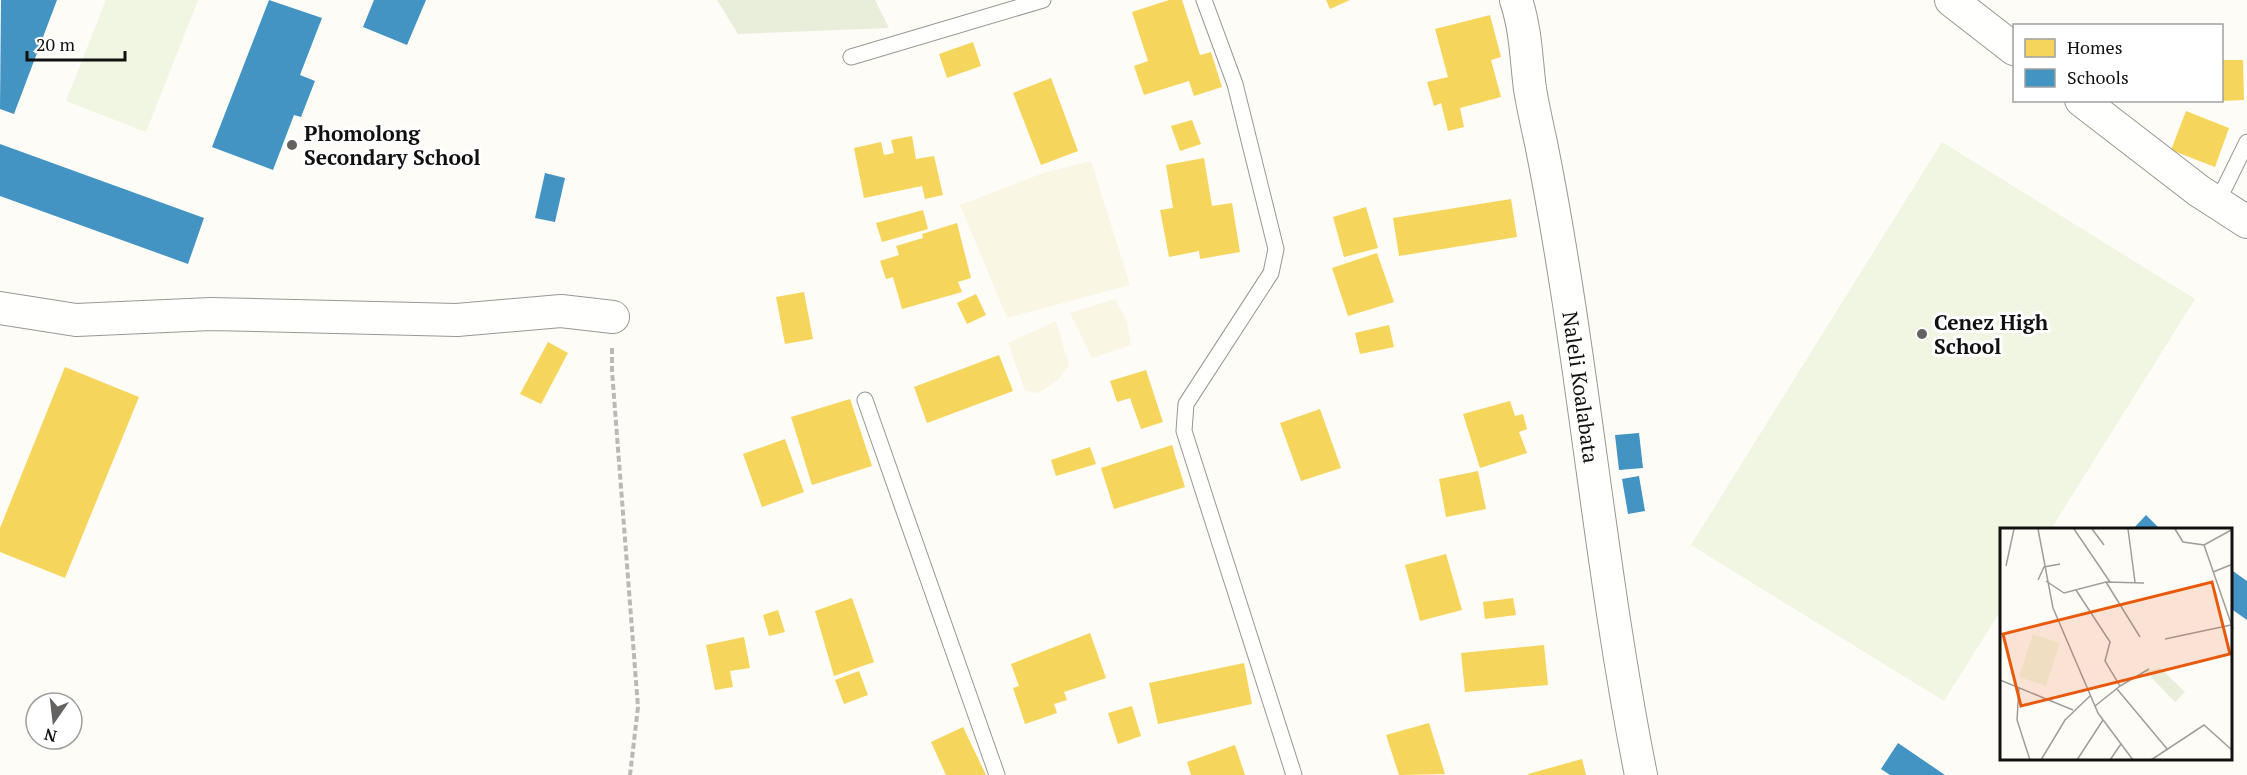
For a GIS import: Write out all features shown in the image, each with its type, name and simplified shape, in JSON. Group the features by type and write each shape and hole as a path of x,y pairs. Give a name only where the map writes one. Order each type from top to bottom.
{"street":[{"name":"Naleli Koalabata","path":"1516,0 1525,26 1530,90 1558,232 1606,580 1641,775"},
{"path":"1951,0 2013,48"},
{"path":"2084,102 2217,203 2247,222"},
{"path":"0,308 76,320 212,314 457,320 561,311 613,317"}],"lane":[{"path":"851,57 1043,0"},
{"path":"1204,0 1235,84 1276,249 1271,273 1186,404 1184,430 1294,775"},
{"path":"2217,203 2247,142"},
{"path":"865,400 997,775"}],"path":[{"path":"613,317 612,371 638,707 630,775"}],"shaded area":[{"path":"1091,161 1130,285 1007,318 960,205 1046,172"},
{"path":"1115,299 1127,321 1131,345 1092,358 1070,313"},
{"path":"1056,321 1069,366 1058,380 1038,393 1025,391 1008,343"}],"green space":[{"path":"106,0 198,0 146,132 66,101"},
{"path":"717,0 875,0 889,28 738,34"},
{"path":"1942,142 2195,299 2052,528 2000,528 2000,612 1944,701 1691,545"}],"building: Homes":[{"path":"1169,0 1182,0 1200,55 1211,52 1222,87 1194,96 1189,81 1144,95 1134,66 1148,61 1132,12"},
{"path":"1326,0 1350,0 1330,9"},
{"path":"1490,15 1501,57 1491,60 1501,97 1460,108 1464,127 1448,131 1441,103 1434,106 1427,82 1448,77 1435,29"},
{"path":"973,42 981,66 947,78 939,54"},
{"path":"2223,60 2243,60 2244,100 2223,101"},
{"path":"1051,78 1078,151 1041,165 1013,93"},
{"path":"2186,111 2229,128 2215,167 2171,150"},
{"path":"1192,120 1201,144 1180,151 1171,126"},
{"path":"912,136 916,159 934,156 943,195 925,199 922,186 864,198 854,148 881,142 884,155 894,153 891,140"},
{"path":"1204,158 1212,206 1232,203 1240,252 1200,259 1199,251 1169,257 1160,210 1173,208 1166,165"},
{"path":"1511,199 1517,237 1399,256 1393,218"},
{"path":"1366,207 1378,248 1344,257 1333,217"},
{"path":"923,210 928,229 882,242 876,223"},
{"path":"957,223 971,278 958,282 962,292 902,309 893,277 886,279 880,261 899,255 896,246 923,238 922,234"},
{"path":"1377,253 1394,302 1348,316 1332,268"},
{"path":"804,292 813,339 785,344 776,297"},
{"path":"976,294 986,315 967,324 957,303"},
{"path":"1389,325 1394,347 1360,354 1355,333"},
{"path":"548,342 568,353 541,404 520,394"},
{"path":"999,355 1013,391 927,423 914,387"},
{"path":"65,367 139,397 65,578 0,552 0,528"},
{"path":"1146,370 1163,422 1141,429 1130,398 1117,402 1110,381"},
{"path":"850,399 872,466 812,485 791,417"},
{"path":"1510,401 1515,416 1523,414 1527,429 1519,432 1527,453 1480,468 1463,414"},
{"path":"1320,409 1341,468 1301,481 1280,423"},
{"path":"785,439 804,492 762,507 743,454"},
{"path":"1172,445 1185,487 1114,509 1101,468"},
{"path":"1090,447 1096,464 1056,476 1051,460"},
{"path":"1478,471 1486,509 1446,517 1439,479"},
{"path":"1446,554 1462,610 1420,621 1405,565"},
{"path":"852,598 874,662 834,676 815,611"},
{"path":"1513,598 1516,615 1485,619 1483,602"},
{"path":"778,610 785,632 769,636 763,615"},
{"path":"1090,633 1106,678 1064,692 1067,700 1054,704 1057,713 1025,724 1013,688 1019,686 1011,664"},
{"path":"744,637 750,668 730,671 733,687 715,690 706,645"},
{"path":"1544,645 1548,685 1465,692 1461,653"},
{"path":"1244,663 1252,704 1158,724 1149,683"},
{"path":"859,671 868,695 844,704 835,680"},
{"path":"1132,706 1141,736 1118,744 1108,713"},
{"path":"1429,723 1445,774 1399,775 1386,735"},
{"path":"963,727 986,775 946,775 931,742"},
{"path":"1235,745 1245,775 1191,775 1187,762"},
{"path":"1582,759 1586,775 1528,775 1528,774"}],"building: Schools":[{"path":"1,0 57,0 14,114 0,109"},
{"path":"269,0 322,18 300,75 315,81 301,117 294,115 273,170 212,147"},
{"path":"374,0 426,0 407,45 363,27"},
{"path":"0,144 204,218 188,264 0,196"},
{"path":"545,173 565,178 555,222 535,218"},
{"path":"1639,433 1643,468 1619,470 1615,435"},
{"path":"1639,476 1645,511 1628,514 1622,479"},
{"path":"2146,515 2159,528 2134,528"},
{"path":"2232,570 2247,581 2247,620 2232,609"},
{"path":"1898,743 1945,775 1890,775 1881,769"}],"place":[{"name":"Phomolong Secondary School","path":"292,145"},
{"name":"Cenez High School","path":"1922,334"}]}
